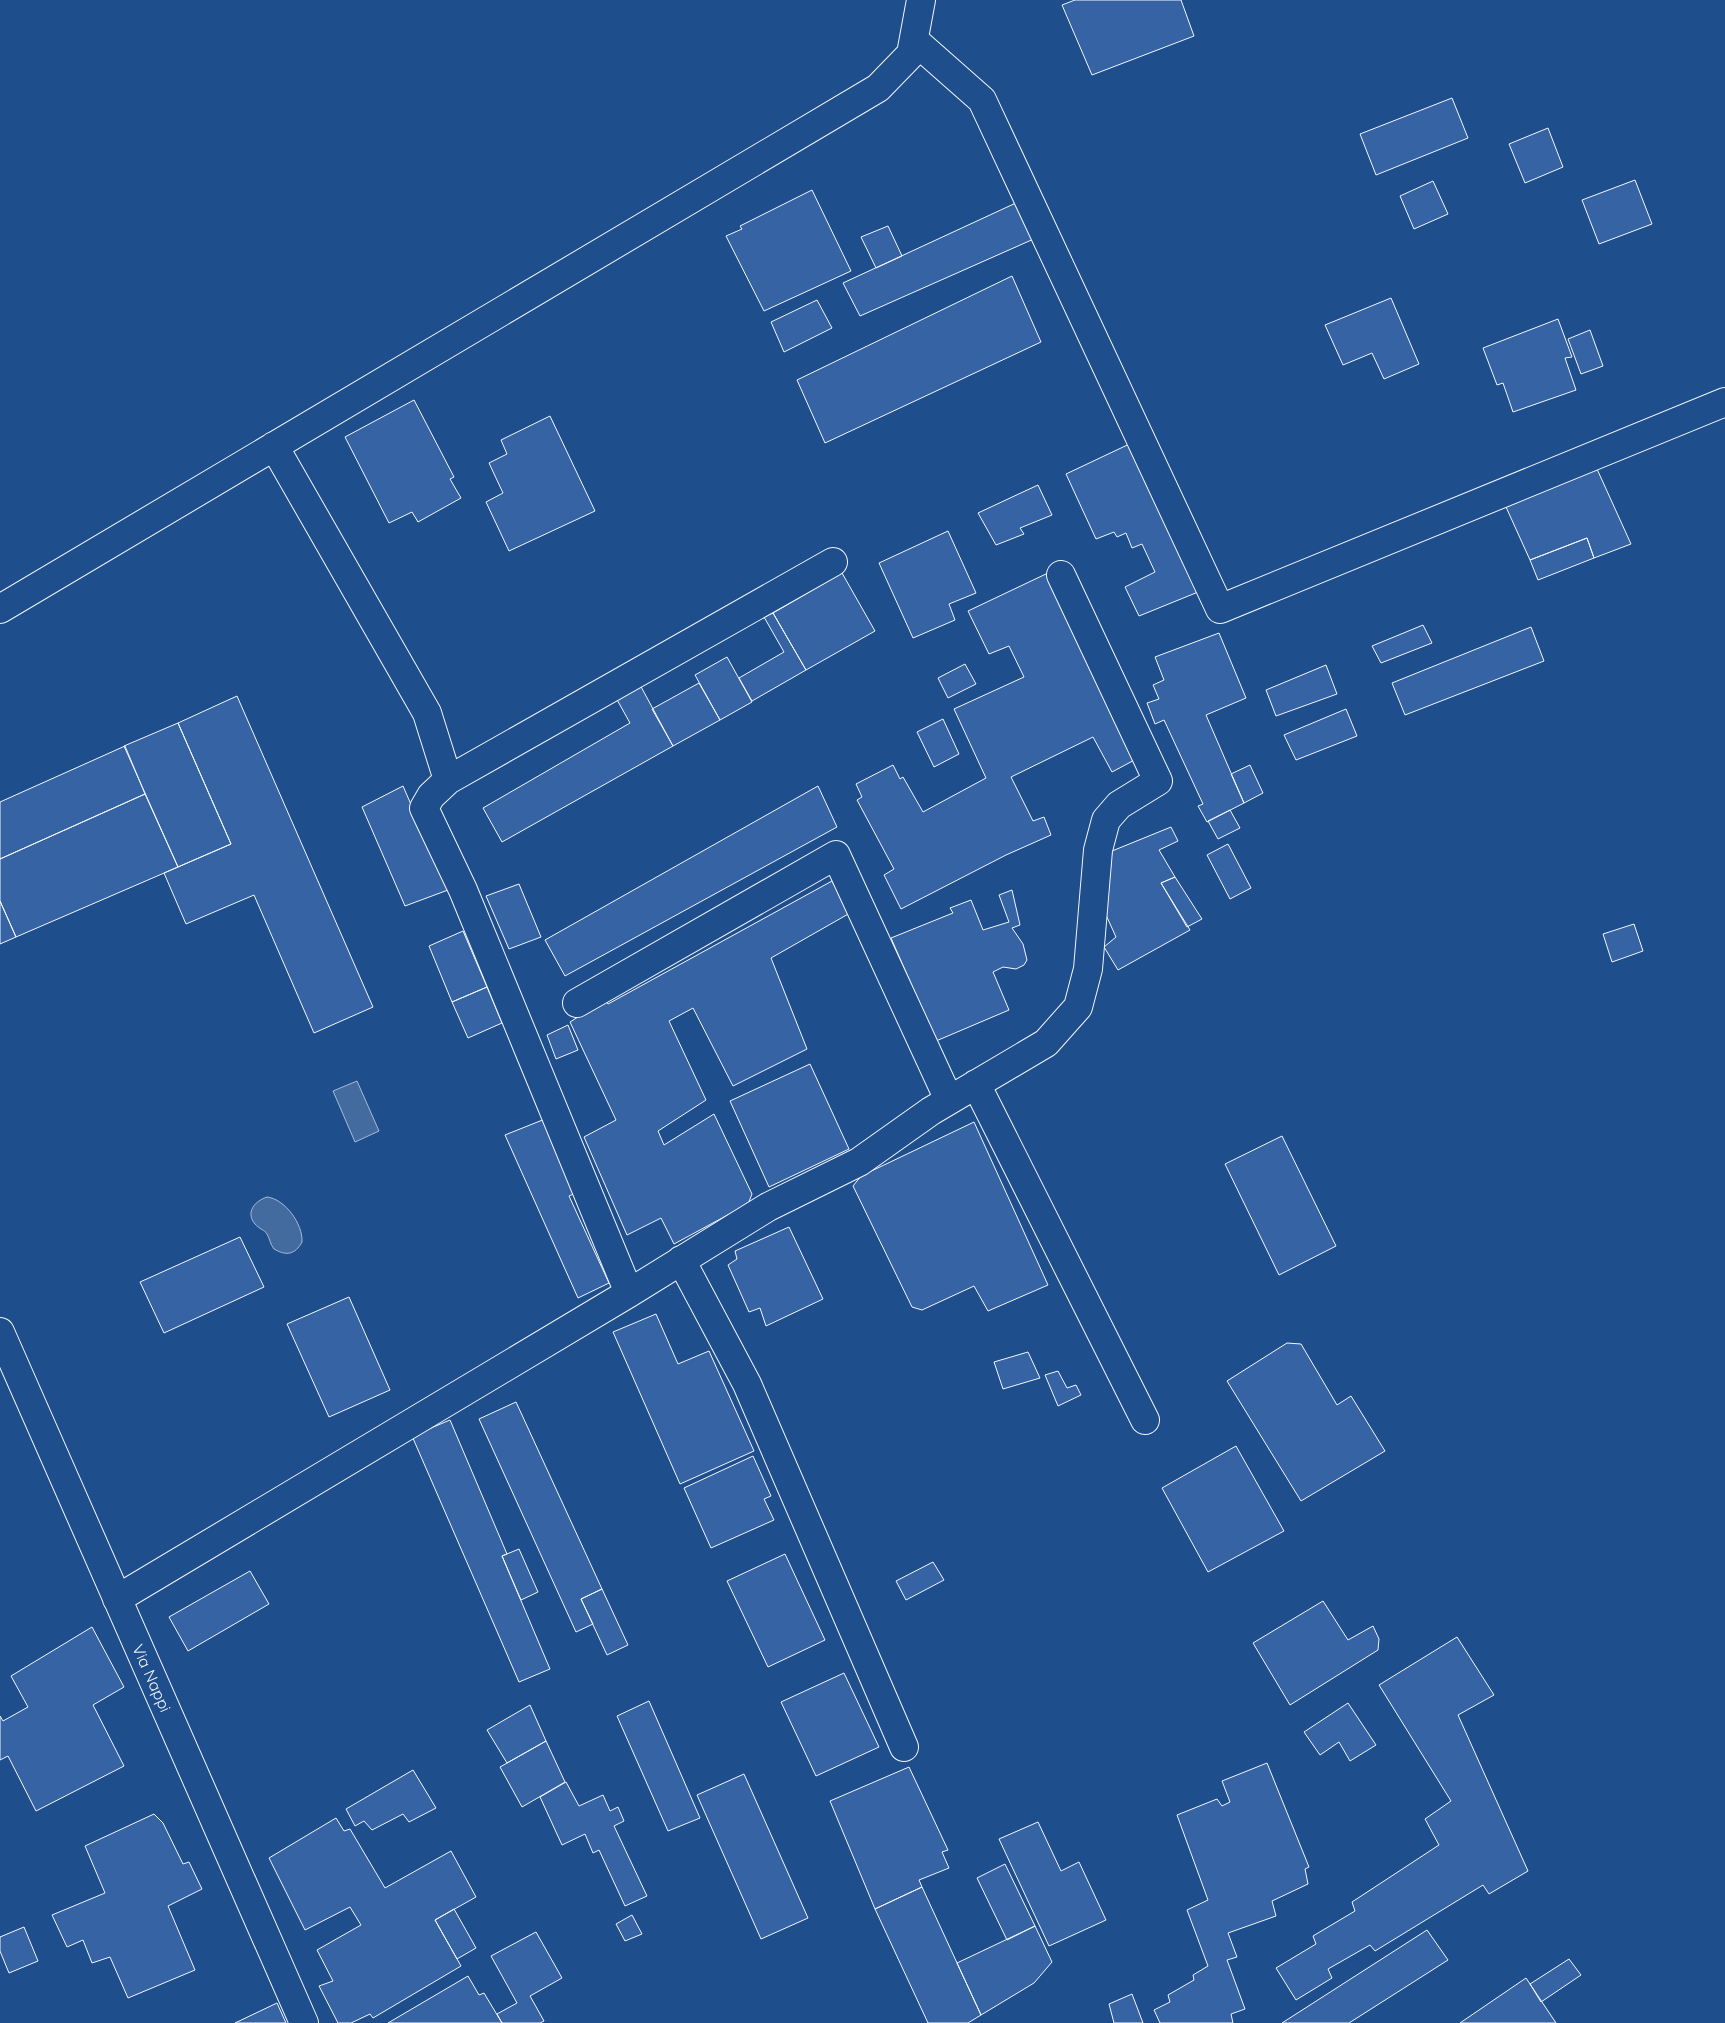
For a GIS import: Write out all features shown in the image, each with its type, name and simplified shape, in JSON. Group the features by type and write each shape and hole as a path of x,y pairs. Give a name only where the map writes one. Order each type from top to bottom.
{"street":[{"path":"0,609 878,88 911,54 921,0"},
{"path":"914,40 982,100 1220,609 1725,402"},
{"path":"274,446 427,714 448,780"},
{"path":"629,1293 464,890 424,808 431,796 448,780 834,562"},
{"path":"117,1599 629,1293 768,1207 859,1162 931,1111 1046,1043 1078,1007 1088,969 1098,850 1106,820 1119,805 1158,781 1062,575"},
{"path":"577,1003 836,855 949,1100"},
{"path":"976,1084 1145,1420"},
{"path":"681,1260 747,1384 904,1747"},
{"name":"Via Nappi","path":"0,1332 304,2023"}],"water":[{"path":"357,1081 379,1131 355,1142 333,1091"},
{"path":"267,1197 280,1202 296,1220 302,1235 302,1242 293,1252 282,1253 274,1249 266,1233 252,1220 251,1211 255,1204"}],"building":[{"path":"1075,0 1181,0 1194,36 1092,75 1062,5"},
{"path":"1452,98 1468,138 1376,175 1360,134"},
{"path":"1548,128 1563,167 1525,183 1509,144"},
{"path":"1635,180 1652,224 1599,244 1582,200"},
{"path":"1433,181 1448,214 1414,229 1400,196"},
{"path":"812,190 851,271 764,311 726,236 742,229 740,226"},
{"path":"1018,202 1036,238 860,316 843,283"},
{"path":"888,226 902,256 876,268 861,237"},
{"path":"1012,276 1041,342 825,443 797,380"},
{"path":"1391,298 1419,364 1384,379 1372,353 1343,365 1325,325"},
{"path":"817,300 832,328 784,352 771,322"},
{"path":"1558,319 1572,357 1565,358 1576,390 1513,412 1503,383 1497,385 1483,348"},
{"path":"1590,330 1603,366 1581,374 1568,339"},
{"path":"414,400 454,477 450,479 461,498 418,522 412,512 389,523 345,437"},
{"path":"550,416 595,511 509,551 486,502 503,493 489,463 507,454 501,440"},
{"path":"1140,439 1203,590 1139,616 1125,587 1155,572 1142,544 1132,548 1126,533 1117,537 1114,532 1096,539 1066,474"},
{"path":"1597,469 1631,544 1594,558 1587,538 1530,560 1506,507"},
{"path":"1038,485 1052,515 1020,528 1024,534 996,545 978,513"},
{"path":"948,531 976,593 949,604 955,620 913,638 879,563"},
{"path":"1587,538 1594,558 1538,580 1530,560"},
{"path":"842,573 875,631 806,670 773,613"},
{"path":"1048,573 1140,757 1112,772 1093,737 1011,777 1033,821 1044,817 1051,835 1006,855 901,909 884,875 894,869 857,800 862,797 856,784 893,765 900,779 903,777 923,812 986,778 954,709 1024,677 1009,646 989,654 968,611"},
{"path":"773,613 806,670 752,701 739,678 784,652 764,617"},
{"path":"1423,625 1432,643 1381,663 1372,646"},
{"path":"1531,627 1544,661 1405,715 1392,683"},
{"path":"1219,633 1246,698 1206,715 1244,803 1207,822 1198,806 1203,804 1164,720 1155,724 1147,703 1159,699 1153,685 1164,680 1155,657"},
{"path":"727,657 752,702 720,720 695,675"},
{"path":"965,664 976,684 948,698 938,678"},
{"path":"1326,665 1337,694 1276,716 1266,690"},
{"path":"639,683 673,746 502,842 483,808 630,723 615,696"},
{"path":"699,683 720,720 673,746 652,709"},
{"path":"237,696 373,1007 314,1033 254,895 186,924 164,873 231,844 178,723"},
{"path":"1346,709 1357,736 1296,760 1284,735"},
{"path":"943,719 959,754 934,767 917,732"},
{"path":"178,723 231,844 178,867 124,746"},
{"path":"125,746 145,794 0,859 0,802"},
{"path":"1250,765 1263,793 1244,803 1231,774"},
{"path":"403,786 448,890 405,906 362,807"},
{"path":"818,786 837,827 565,976 545,940"},
{"path":"145,794 178,867 16,937 0,901 0,859"},
{"path":"1230,810 1240,828 1218,839 1208,821"},
{"path":"1171,827 1178,841 1159,850 1175,877 1161,883 1190,930 1118,970 1104,947 1116,937 1106,915 1112,851"},
{"path":"1228,844 1251,888 1230,899 1207,855"},
{"path":"1175,877 1202,919 1187,927 1161,883"},
{"path":"832,881 850,913 771,958 807,1049 733,1086 693,1008 669,1021 706,1100 658,1131 664,1145 714,1114 752,1194 748,1204 674,1244 661,1218 627,1235 584,1137 616,1120 570,1022 605,1000 608,1004"},
{"path":"519,884 541,937 509,949 486,896"},
{"path":"1012,890 1020,925 1012,928 1023,944 1027,960 1024,965 1016,969 1003,967 993,972 1009,1010 936,1041 891,938 953,913 950,908 971,900 983,930 1009,922 999,895"},
{"path":"0,901 16,937 0,944"},
{"path":"1634,924 1643,951 1612,962 1603,934"},
{"path":"463,931 487,987 452,1002 429,946"},
{"path":"487,987 502,1023 468,1038 452,1002"},
{"path":"568,1025 578,1050 556,1059 547,1035"},
{"path":"810,1064 849,1149 769,1187 730,1101"},
{"path":"545,1119 578,1192 569,1196 609,1283 578,1298 505,1135"},
{"path":"974,1122 1048,1285 988,1311 974,1286 922,1310 912,1307 853,1186 861,1176"},
{"path":"1282,1136 1336,1246 1279,1275 1225,1164"},
{"path":"789,1227 823,1299 766,1326 760,1308 749,1312 728,1265 737,1259 735,1251"},
{"path":"240,1237 264,1287 164,1333 140,1282"},
{"path":"349,1297 390,1390 329,1417 287,1324"},
{"path":"656,1314 678,1364 709,1351 754,1451 680,1484 613,1332"},
{"path":"1287,1343 1301,1344 1337,1405 1351,1396 1385,1451 1301,1501 1227,1381"},
{"path":"1028,1352 1040,1378 1003,1389 994,1362"},
{"path":"1058,1371 1067,1388 1076,1385 1081,1395 1058,1406 1045,1375"},
{"path":"516,1402 602,1589 581,1599 593,1624 576,1632 479,1419"},
{"path":"450,1420 507,1554 502,1556 550,1669 519,1682 412,1436"},
{"path":"1236,1446 1284,1531 1208,1572 1162,1488"},
{"path":"753,1456 771,1496 764,1499 774,1520 711,1548 684,1488"},
{"path":"519,1549 538,1592 521,1600 502,1556"},
{"path":"785,1554 825,1640 768,1667 727,1581"},
{"path":"933,1562 944,1580 906,1600 896,1581"},
{"path":"250,1571 269,1604 188,1651 169,1617"},
{"path":"602,1589 628,1645 607,1655 581,1599"},
{"path":"1323,1601 1348,1640 1373,1626 1379,1639 1378,1650 1290,1705 1253,1643"},
{"path":"92,1627 124,1687 93,1705 124,1766 36,1811 8,1756 0,1760 0,1716 3,1721 28,1707 11,1676"},
{"path":"1457,1637 1494,1695 1458,1715 1528,1871 1489,1894 1483,1885 1375,1951 1370,1945 1328,1969 1332,1978 1296,2000 1276,1968 1316,1944 1313,1936 1355,1911 1352,1902 1439,1845 1425,1819 1451,1801 1379,1685"},
{"path":"844,1673 879,1747 816,1776 781,1702"},
{"path":"649,1701 700,1818 668,1831 617,1716"},
{"path":"1348,1703 1376,1745 1350,1761 1339,1742 1320,1755 1304,1732"},
{"path":"530,1705 546,1741 507,1763 487,1730"},
{"path":"546,1741 565,1782 522,1807 500,1767"},
{"path":"1267,1763 1309,1867 1305,1869 1308,1884 1272,1901 1276,1916 1228,1933 1237,1957 1227,1960 1245,2009 1231,2014 1233,2023 1160,2023 1154,2010 1170,2002 1168,1995 1194,1980 1193,1975 1208,1966 1187,1910 1208,1900 1177,1815 1217,1799 1222,1806 1230,1802 1222,1781"},
{"path":"909,1767 948,1850 942,1852 949,1868 919,1880 922,1887 875,1909 830,1801"},
{"path":"413,1770 436,1808 409,1822 403,1814 372,1830 364,1821 355,1826 346,1809"},
{"path":"744,1774 808,1918 761,1939 697,1795"},
{"path":"566,1782 579,1806 603,1795 610,1811 618,1807 624,1821 614,1826 647,1896 625,1906 599,1850 593,1853 585,1834 562,1845 540,1797"},
{"path":"154,1814 163,1823 183,1864 189,1862 202,1889 168,1906 195,1970 128,1998 110,1957 92,1963 83,1940 67,1947 52,1915 105,1893 85,1846"},
{"path":"336,1818 344,1831 350,1829 385,1888 451,1851 476,1897 435,1920 461,1966 373,2018 370,2014 351,2023 338,2023 319,1986 333,1981 317,1950 361,1925 350,1907 305,1930 269,1858"},
{"path":"1038,1822 1061,1871 1079,1862 1106,1920 1049,1946 999,1839"},
{"path":"1005,1864 1035,1926 1007,1940 977,1878"},
{"path":"922,1887 981,2015 968,2023 928,2023 875,1909"},
{"path":"454,1909 476,1948 457,1959 435,1920"},
{"path":"632,1915 642,1934 625,1941 616,1924"},
{"path":"1035,1926 1052,1962 1034,1983 981,2015 957,1963"},
{"path":"24,1927 38,1961 9,1973 0,1951 0,1937"},
{"path":"1427,1930 1448,1960 1349,2023 1282,2023"},
{"path":"536,1932 562,1978 530,1996 544,2021 540,2023 502,2023 497,2014 517,2003 491,1956"},
{"path":"1569,1959 1581,1975 1541,2002 1530,1984"},
{"path":"468,1976 479,1995 484,1993 502,2023 388,2023"},
{"path":"1526,1978 1556,2023 1460,2023"},
{"path":"1132,1994 1143,2023 1114,2023 1109,2004"},
{"path":"277,2003 286,2023 235,2023"}]}
